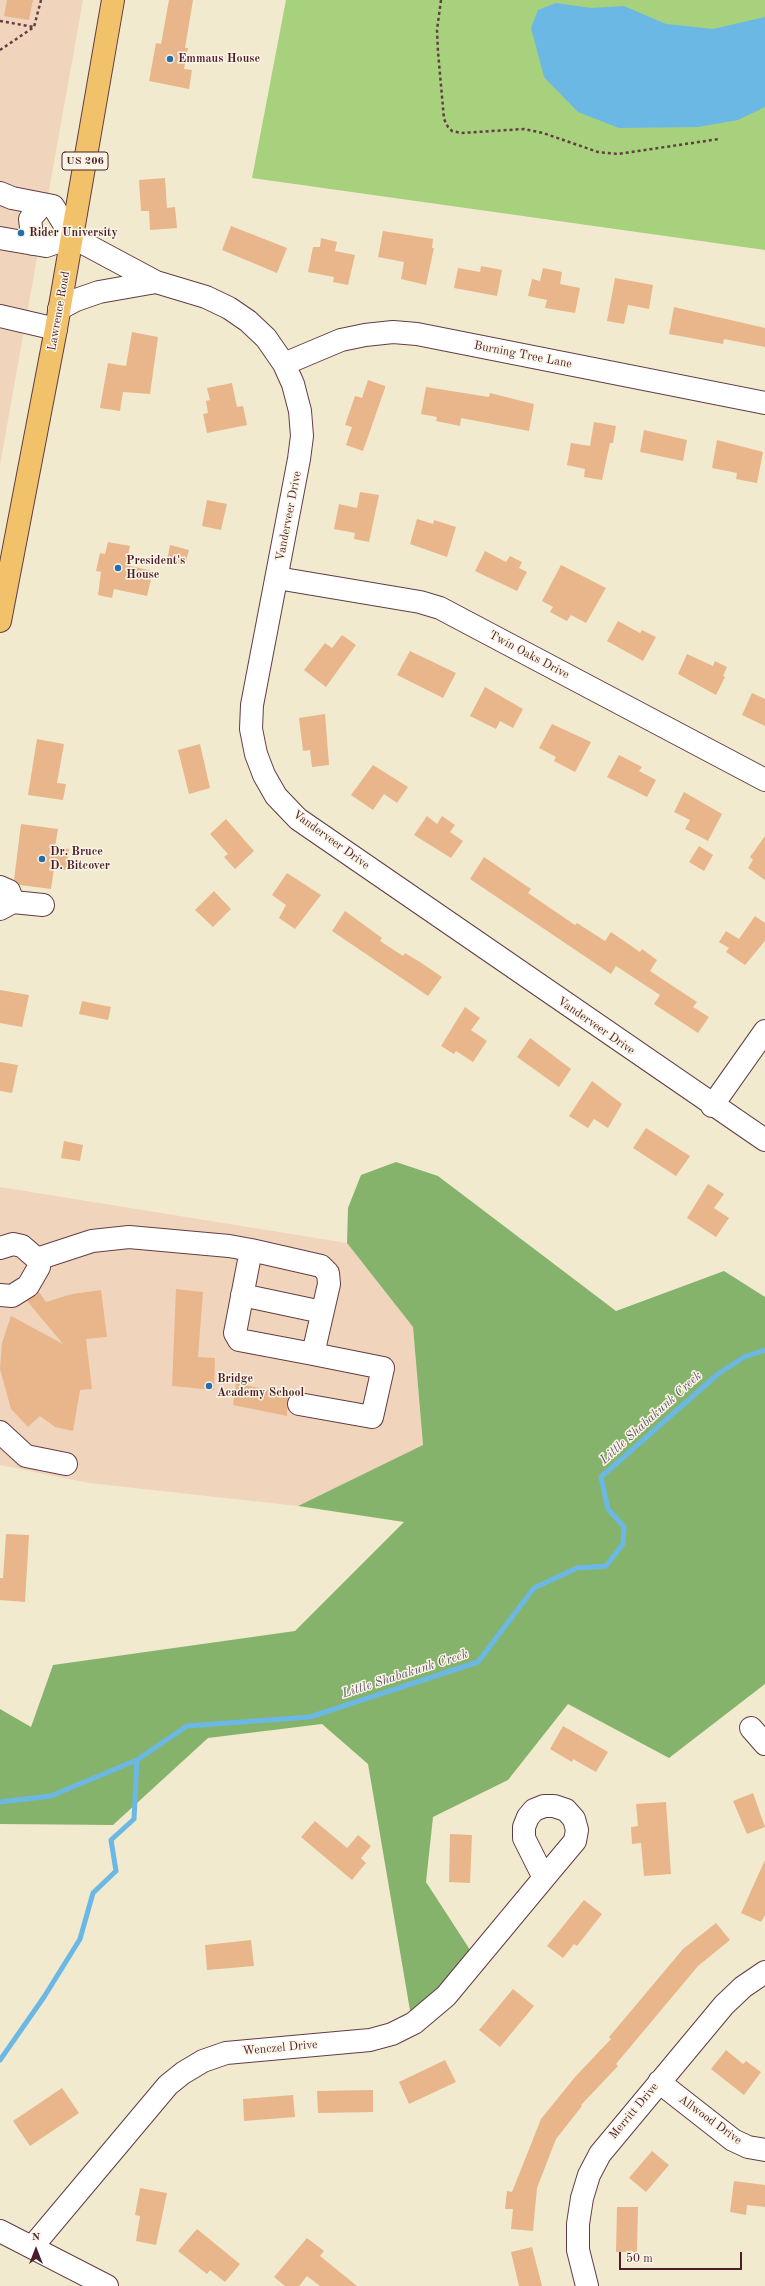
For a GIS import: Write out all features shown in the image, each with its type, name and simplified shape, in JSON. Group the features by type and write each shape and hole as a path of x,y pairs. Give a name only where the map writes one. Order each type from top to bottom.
{"main road":[{"name":"Lawrence Road","path":"0,621 58,319 113,0"}],"street":[{"path":"0,193 12,198 53,206 72,237 46,246 0,238"},
{"path":"33,244 30,219 43,204"},
{"name":"Vanderveer Drive","path":"72,237 156,282 206,297 229,308 248,321 266,338 284,364 293,384 300,411 302,436 300,459 252,705 251,729 256,754 264,775 276,796 298,819 712,1106 765,1140"},
{"name":"Vanderveer Drive","path":"58,319 76,300 99,292 156,282"},
{"path":"0,316 58,319"},
{"name":"Burning Tree Lane","path":"284,364 341,340 365,335 393,332 417,334 765,403"},
{"name":"Twin Oaks Drive","path":"277,578 420,602 440,608 765,780"},
{"path":"4,900 43,905"},
{"path":"712,1106 765,1031"},
{"path":"37,1259 92,1241 129,1237 229,1246 322,1266 328,1273 329,1284 313,1354"},
{"path":"0,1248 13,1244 22,1246 37,1259 39,1267 28,1286 12,1296 0,1295"},
{"path":"251,1250 235,1333 239,1340 383,1368 372,1417 300,1404"},
{"path":"242,1295 322,1312"},
{"path":"0,1432 26,1456 66,1464"},
{"path":"751,1728 765,1744"},
{"name":"Wenczel Drive","path":"32,2247 168,2085 183,2073 203,2061 226,2053 370,2040 392,2034 414,2024 446,1996 544,1878"},
{"name":"Merritt Drive","path":"587,2286 578,2250 578,2224 582,2198 589,2175 600,2154 613,2136 724,2005 743,1987 765,1972"},
{"name":"Allwood Drive","path":"659,2082 733,2140 748,2147 765,2150"},
{"path":"0,2231 107,2286"}],"path":[{"path":"0,50 34,27 41,0"},
{"path":"442,0 437,30 438,52 444,119 452,131 461,133 524,129 543,133 598,152 618,154 719,139"},
{"path":"0,21 34,27"}],"shaded area":[{"name":"Rider University","path":"0,0 83,0 0,465"},
{"name":"Bridge Academy School","path":"0,1187 347,1243 413,1327 423,1446 298,1506 89,1483 0,1465"}],"green space":[{"path":"286,0 765,0 765,250 252,178"},
{"path":"396,1162 438,1176 616,1311 724,1271 765,1297 765,1684 669,1758 568,1704 508,1780 433,1817 426,1882 474,1956 413,2028 368,1764 322,1724 208,1738 113,1825 0,1824 0,1709 31,1727 53,1665 295,1631 404,1522 298,1506 423,1445 413,1327 347,1243 348,1208 361,1175"}],"water":[{"path":"556,3 591,8 624,6 666,24 713,29 765,17 765,107 738,120 698,127 619,128 578,112 544,77 531,28 538,10"}],"building":[{"path":"7,0 33,0 29,20 4,16"},
{"path":"169,0 193,0 185,48 188,48 184,69 192,70 189,89 149,81 156,43 161,44"},
{"path":"165,178 167,208 175,207 177,228 150,230 149,211 141,211 139,180"},
{"path":"231,226 287,248 277,273 222,250"},
{"path":"383,231 433,239 432,248 434,248 426,285 401,279 404,262 378,257"},
{"path":"321,238 337,242 335,251 355,255 348,285 333,282 334,277 308,272 313,247 320,247"},
{"path":"481,266 502,270 497,296 454,288 458,268 480,272"},
{"path":"543,268 562,272 560,284 580,288 575,313 545,308 547,300 528,296 532,279 540,281"},
{"path":"615,278 653,285 649,309 628,305 624,324 607,321"},
{"path":"674,307 765,328 765,347 724,339 723,344 669,334"},
{"path":"132,332 158,337 150,394 123,392 120,411 100,408 108,363 126,366"},
{"path":"368,380 385,386 385,388 363,451 346,445 352,427 345,425 355,396 362,398"},
{"path":"232,383 237,407 243,406 247,425 207,433 203,414 208,413 206,401 210,400 207,388"},
{"path":"426,387 489,397 490,393 534,404 529,431 461,418 460,426 436,421 437,417 421,414"},
{"path":"594,422 616,426 613,443 610,443 602,480 584,477 585,469 567,465 571,443 590,446"},
{"path":"644,430 687,440 683,461 640,452"},
{"path":"717,440 763,452 757,483 736,479 737,473 712,468"},
{"path":"360,492 379,495 369,542 354,539 355,533 334,529 339,504 357,508"},
{"path":"207,500 227,504 221,530 202,526"},
{"path":"417,519 433,524 434,520 456,527 447,557 410,544"},
{"name":"President's House","path":"108,542 130,546 126,565 153,571 147,596 114,589 112,598 98,595 101,572 96,571 100,553 105,554"},
{"path":"170,545 189,550 185,565 167,561"},
{"path":"485,551 506,562 510,556 522,562 519,568 527,572 517,591 475,571"},
{"path":"561,565 606,588 586,623 571,615 567,621 550,612 553,607 542,601"},
{"path":"618,621 640,633 642,630 656,637 643,661 607,641"},
{"path":"342,635 356,645 326,687 304,670 325,643 332,648"},
{"path":"410,651 456,673 443,698 397,675"},
{"path":"687,654 713,666 715,661 727,667 723,676 725,677 716,695 678,674"},
{"path":"485,687 523,709 513,728 500,721 496,729 470,716"},
{"path":"752,693 765,699 765,726 742,715"},
{"path":"325,714 329,765 312,767 310,750 303,751 299,718"},
{"path":"552,724 591,742 575,772 554,761 556,757 539,748"},
{"path":"37,739 64,744 57,783 66,784 63,800 28,795"},
{"path":"200,744 210,788 189,794 178,750"},
{"path":"619,755 642,767 639,771 656,780 647,797 607,777"},
{"path":"373,765 408,787 397,803 384,794 373,810 351,795"},
{"path":"684,792 722,814 708,841 685,829 690,820 674,812"},
{"path":"427,816 437,824 442,816 455,825 450,832 463,841 451,858 414,835"},
{"path":"226,819 254,851 235,869 224,857 228,854 210,834"},
{"name":"Dr. Bruce D. Bitcover","path":"21,824 58,829 55,847 69,849 66,870 54,869 51,889 20,885 14,880"},
{"path":"765,836 765,880 748,868 753,860 750,857"},
{"path":"699,846 713,855 704,871 689,862"},
{"path":"484,857 531,889 528,893 575,925 577,923 605,941 611,932 640,952 642,949 657,960 650,971 697,1002 693,1007 709,1017 698,1033 654,1004 660,995 616,966 611,974 470,879"},
{"path":"287,873 321,895 295,929 279,918 286,905 272,895"},
{"path":"214,891 231,909 213,927 195,910"},
{"path":"345,911 382,938 380,941 403,956 405,953 442,977 428,996 332,931"},
{"path":"755,916 765,923 765,941 745,965 726,952 729,948 719,942 726,931 739,939"},
{"path":"0,990 29,995 22,1027 0,1023"},
{"path":"82,1001 111,1007 108,1020 79,1014"},
{"path":"465,1007 480,1018 471,1030 487,1041 473,1062 456,1051 454,1054 441,1046"},
{"path":"530,1038 571,1069 559,1087 517,1057"},
{"path":"0,1062 18,1065 12,1093 0,1091"},
{"path":"592,1081 622,1104 608,1128 594,1119 588,1128 569,1116"},
{"path":"646,1128 690,1156 676,1176 633,1148"},
{"path":"64,1141 83,1145 80,1161 61,1158"},
{"path":"708,1184 724,1194 714,1208 729,1218 716,1237 687,1218"},
{"path":"176,1289 203,1292 198,1357 215,1358 214,1390 172,1386"},
{"path":"101,1290 107,1337 86,1339 92,1389 80,1390 73,1431 55,1427 40,1416 28,1427 11,1409 0,1369 2,1343 11,1316 63,1344 27,1301 39,1292 46,1302 72,1294"},
{"path":"236,1383 291,1395 287,1402 287,1416 233,1405"},
{"path":"6,1534 29,1535 25,1602 0,1600 0,1578 3,1578"},
{"path":"563,1726 608,1752 596,1772 573,1759 572,1762 550,1749"},
{"path":"753,1793 765,1827 747,1834 733,1801"},
{"path":"666,1802 671,1874 644,1876 641,1843 632,1844 631,1827 638,1826 636,1804"},
{"path":"315,1821 347,1848 358,1835 371,1846 361,1858 366,1863 352,1880 301,1837"},
{"path":"450,1834 472,1835 470,1883 449,1882"},
{"path":"765,1860 765,1915 761,1922 741,1913"},
{"path":"584,1900 602,1914 577,1946 574,1944 563,1958 547,1946"},
{"path":"716,1923 730,1940 698,1966 616,2064 618,2066 581,2105 582,2106 556,2139 537,2188 533,2231 511,2229 513,2209 505,2209 507,2191 512,2192 541,2119 575,2077 611,2039 609,2037 683,1949"},
{"path":"251,1940 254,1966 207,1970 205,1945"},
{"path":"513,1989 534,2006 500,2047 479,2030"},
{"path":"726,2050 743,2064 746,2061 761,2072 744,2095 711,2069"},
{"path":"445,2060 456,2082 409,2104 399,2082"},
{"path":"62,2088 79,2113 30,2146 13,2121"},
{"path":"373,2090 373,2112 318,2113 317,2091"},
{"path":"293,2095 295,2117 244,2121 243,2099"},
{"path":"652,2151 669,2165 646,2192 629,2178"},
{"path":"734,2181 765,2185 765,2207 747,2205 746,2215 730,2212"},
{"path":"140,2188 167,2193 156,2245 136,2241 140,2216 135,2215"},
{"path":"617,2207 638,2207 637,2252 616,2252"},
{"path":"197,2229 240,2264 225,2282 210,2270 207,2274 178,2251"},
{"path":"307,2238 324,2251 320,2256 357,2286 320,2286 307,2276 299,2286 285,2286 274,2277"},
{"path":"532,2247 542,2286 519,2286 511,2252"}],"waterway":[{"name":"Little Shabakunk Creek","path":"0,1802 51,1796 137,1760 187,1726 310,1717 478,1662 534,1588 577,1568 606,1566 623,1544 624,1527 608,1509 601,1477 718,1374 744,1357 765,1350"},
{"path":"0,2060 44,1997 80,1939 93,1893 116,1871 111,1840 134,1819 137,1760"}],"place":[{"name":"Emmaus House","path":"170,59"},
{"name":"Rider University","path":"21,233"},
{"name":"President's House","path":"118,568"},
{"name":"Dr. Bruce D. Bitcover","path":"42,859"},
{"name":"Bridge Academy School","path":"209,1386"}]}
